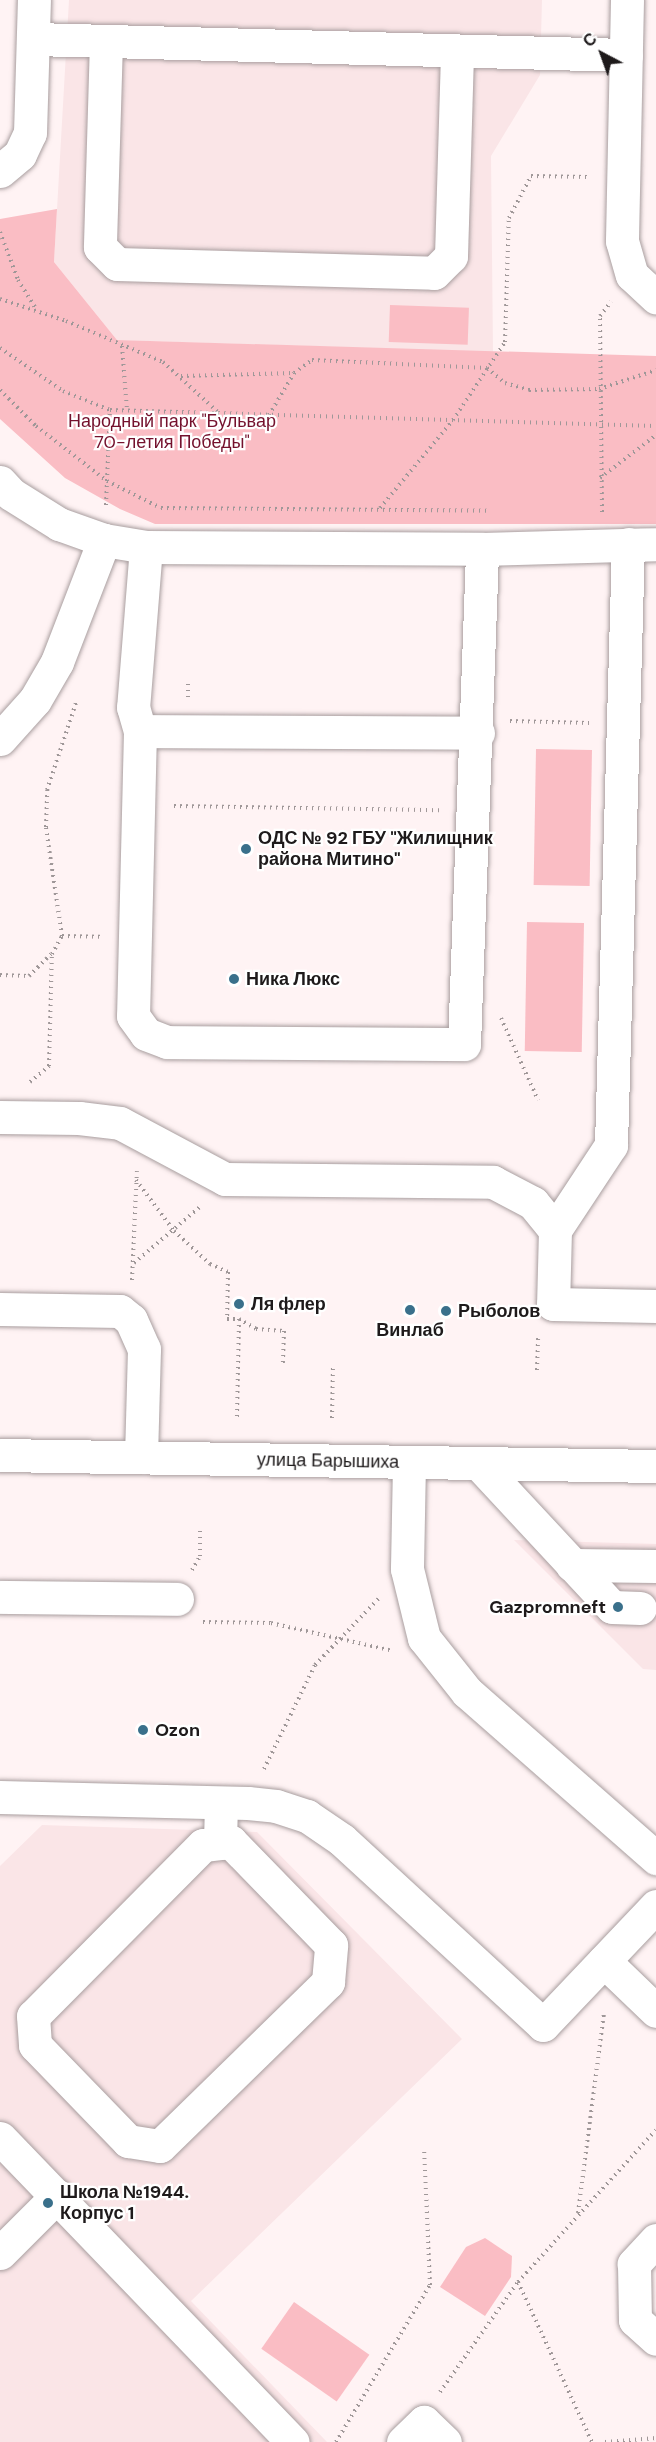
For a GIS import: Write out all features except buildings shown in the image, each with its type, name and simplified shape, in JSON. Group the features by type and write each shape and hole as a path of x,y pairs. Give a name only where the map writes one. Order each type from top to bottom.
{"main road":[{"path":"0,171 20,153 30,133 34,0"},
{"path":"627,0 622,241 632,275 656,297"},
{"path":"34,39 626,55"},
{"path":"106,41 100,247 117,264 434,273 451,256 457,51"},
{"path":"0,482 11,494 59,524 104,540 146,546 482,549 642,544 611,1145 555,1230 553,1304 656,1306"},
{"path":"0,739 35,700 57,662 104,540"},
{"path":"146,546 133,707 140,731 133,1016 146,1034 167,1042 464,1044 478,733 482,549"},
{"path":"140,731 478,733"},
{"path":"12,1117 120,1124 225,1179 493,1182 533,1203 555,1230"},
{"path":"0,1309 120,1311 140,1334 144,1349 141,1457"},
{"name":"улица Барышиха","path":"0,1455 656,1466"},
{"path":"409,1463 407,1569 424,1638 441,1664 467,1692 656,1858"},
{"path":"479,1464 612,1607 640,1608"},
{"path":"572,1565 656,1566"},
{"path":"0,1597 177,1599"},
{"path":"0,1797 234,1803 276,1806 307,1816 342,1840 543,2025 656,1906"},
{"path":"220,1843 234,1803"},
{"path":"231,1842 331,1945 328,1982 160,2146 128,2141 35,2045 33,2016 203,1845 220,1843 231,1842"},
{"path":"594,1972 656,2011"},
{"path":"0,2138 293,2442"},
{"path":"0,2253 57,2196"},
{"path":"656,2240 634,2264 635,2320 656,2339"},
{"path":"404,2442 424,2422 445,2442"}],"path":[{"path":"347,548 453,420 505,342 510,218 531,176 623,178"},
{"path":"0,232 18,280 36,309"},
{"path":"602,513 598,425 600,316 632,275"},
{"path":"0,299 36,309 163,362 219,413"},
{"path":"122,345 128,410"},
{"path":"0,348 63,391 110,410 656,426"},
{"path":"269,415 294,373 312,360 488,368 505,383 529,390 599,389 656,370"},
{"path":"181,376 294,373"},
{"path":"0,390 36,426 107,481 161,508 496,511"},
{"path":"104,540 110,410"},
{"path":"600,478 656,435"},
{"path":"590,512 612,513"},
{"path":"188,684 188,701"},
{"path":"0,975 29,976 52,954 62,936 45,827 47,790 77,700"},
{"path":"514,722 552,722"},
{"path":"137,805 474,811"},
{"path":"62,936 90,937"},
{"path":"12,1117 25,1085 49,1066 52,954"},
{"path":"499,1011 538,1100"},
{"path":"120,1311 132,1290 138,1134"},
{"path":"133,1264 174,1231 225,1179"},
{"path":"136,1180 174,1231 210,1264 228,1272 227,1319 239,1319 256,1329 284,1331 283,1365"},
{"path":"237,1417 239,1319"},
{"path":"537,1370 538,1331"},
{"path":"332,1418 333,1366"},
{"path":"200,1527 200,1556 177,1599 203,1623 272,1623 342,1637 441,1664"},
{"path":"234,1803 315,1665 407,1569"},
{"path":"578,2214 605,2015 594,1972"},
{"path":"451,2373 518,2282 656,2130"},
{"path":"336,2442 430,2285 424,2147"},
{"path":"518,2282 592,2442"},
{"path":"605,2442 656,2438"}],"shaded area":[{"path":"69,0 542,0 540,75 491,156 493,352 117,340 54,262"},
{"name":"Gazpromneft","path":"514,1540 656,1544 656,1670 643,1669"},
{"path":"42,1825 257,1832 462,2039 191,2301 327,2442 0,2442 0,1866"}],"green space":[{"name":"Народный парк \"Бульвар 70-летия Победы\"","path":"57,209 54,262 117,340 656,356 656,524 155,524 120,509 65,478 0,419 0,219"},
{"path":"390,305 469,308 468,345 389,342"},
{"path":"536,749 592,750 590,886 534,885"},
{"path":"527,922 584,923 582,1052 525,1051"},
{"path":"485,2238 512,2256 511,2277 485,2316 440,2287 466,2247"},
{"path":"294,2302 369,2355 337,2401 261,2349"}],"place":[{"name":"ОДС № 92 ГБУ \"Жилищник района Митино\"","path":"246,849"},
{"name":"Ника Люкс","path":"234,979"},
{"name":"Ля флер","path":"239,1304"},
{"name":"Винлаб","path":"410,1310"},
{"name":"Рыболов","path":"446,1311"},
{"name":"Gazpromneft","path":"618,1607"},
{"name":"Ozon","path":"143,1730"},
{"name":"Школа №1944. Корпус 1","path":"48,2203"}]}
